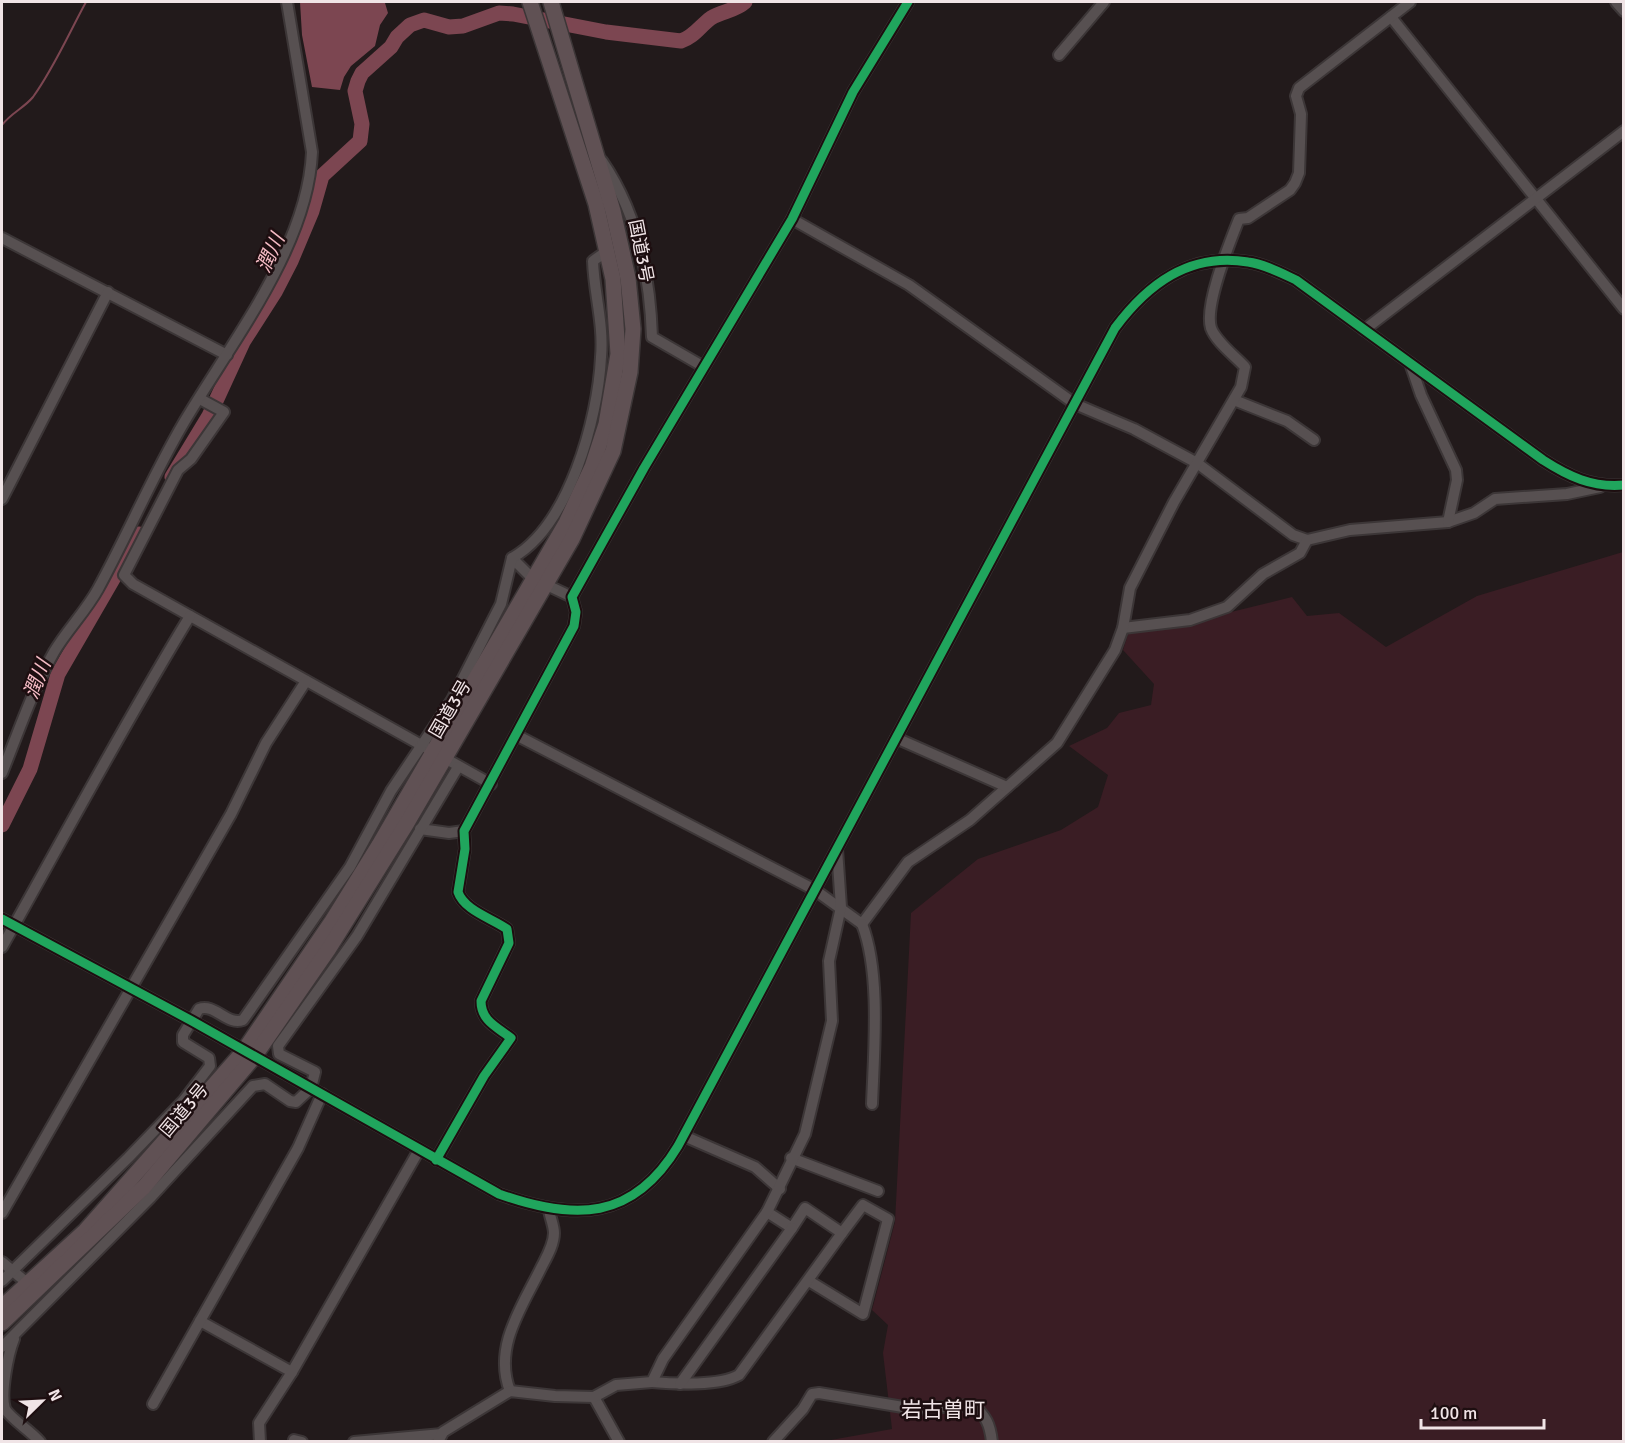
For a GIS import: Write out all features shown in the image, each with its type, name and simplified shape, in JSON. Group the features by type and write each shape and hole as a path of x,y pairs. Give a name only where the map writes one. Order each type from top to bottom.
{"highway":[{"name":"国道3号","path":"531,3 596,204 608,251 613,279 618,354 606,424 592,467 538,580"},
{"name":"国道3号","path":"2,1323 37,1293 144,1187 249,1054 367,888 432,753 538,580 582,520 613,451 630,372 633,328 628,278 622,243 552,3"},
{"name":"国道3号","path":"2,1308 37,1293"}],"street":[{"path":"2,773 54,652 96,592 152,478 202,400 286,251 311,174 312,152 287,2"},
{"path":"435,1160 484,1076 511,1038 484,1017 481,1011 481,1001 505,952 509,935 507,929 465,905 460,898 459,881 465,849 464,831 574,626 576,612 572,597 792,219 853,92 908,2"},
{"path":"1059,55 1104,2"},
{"path":"862,924 908,862 970,820 1057,743 1115,651 1124,628 1130,588 1197,463 1234,400 1246,374 1245,367 1215,335 1211,326 1211,309 1223,260 1239,219 1248,218 1266,207 1290,190 1295,183 1299,173 1301,114 1297,92 1410,2"},
{"path":"1616,2 1623,11"},
{"path":"1391,17 1623,309"},
{"path":"1364,330 1537,200 1623,131"},
{"path":"594,150 611,175 636,235 649,291 652,337 704,367"},
{"path":"792,219 909,285 1075,404 1134,429 1197,463 1293,535 1307,540 1350,530 1448,522 1474,513 1495,498 1567,494 1604,486 1623,485"},
{"path":"2,237 227,355"},
{"path":"2,1281 184,1100 210,1066 209,1058 183,1042 183,1035 199,1009 204,1007 233,1021 243,1020 350,867 391,792 432,753 452,700 501,604 512,558 522,552 546,526 563,499 579,462 591,418 602,357 601,322 593,261 608,251"},
{"path":"2,919 192,1021 499,1194 549,1210 586,1212 627,1198 668,1162 684,1136 1114,328 1146,291 1161,279 1178,271 1223,260 1249,262 1296,280 1549,464 1576,479 1604,486"},
{"path":"2,499 108,292"},
{"path":"1410,363 1421,395 1456,470 1457,480 1448,522"},
{"path":"202,400 224,412 191,459 178,470 124,575 133,584 458,768 491,784"},
{"path":"1234,400 1287,421 1314,440"},
{"path":"1124,628 1190,620 1227,607 1263,574 1300,553 1307,540"},
{"path":"512,558 538,580 572,597"},
{"path":"2,947 53,859 136,704 190,615"},
{"path":"2,1213 129,988 231,814 266,743 306,681"},
{"path":"516,735 815,890 862,924 870,943 873,1007 872,1104"},
{"path":"896,738 1007,787"},
{"path":"40,1442 5,1409 2,1398 5,1368 16,1336 37,1293 150,1198 253,1086 265,1084 290,1101 296,1102 311,1088 315,1072 279,1054 278,1046 357,936 458,768"},
{"path":"420,829 449,833 464,831"},
{"path":"652,1382 669,1350 719,1283 767,1212 780,1189 791,1158 805,1134 832,1021 829,961 841,907 837,848"},
{"path":"153,1404 298,1148 322,1094"},
{"path":"684,1136 755,1167 780,1189"},
{"path":"260,1442 259,1423 292,1372 419,1150"},
{"path":"791,1158 878,1191"},
{"path":"354,1442 440,1438 510,1390 555,1396 594,1397 616,1385 652,1382 680,1384 730,1379 739,1375 863,1205 888,1220 863,1314 809,1281"},
{"path":"680,1384 805,1208 842,1233"},
{"path":"510,1390 503,1374 503,1357 510,1331 550,1251 554,1233 549,1210"},
{"path":"767,1212 792,1228"},
{"path":"2,1262 14,1270 37,1293"},
{"path":"200,1321 292,1372"},
{"path":"2,1347 16,1336"},
{"path":"773,1442 803,1409 812,1394 819,1393 915,1409 973,1405 984,1414 990,1427 992,1442"},
{"path":"594,1397 619,1442"}],"shaded area":[{"path":"300,2 390,2 385,3 388,13 380,25 375,46 351,66 340,90 312,87 302,35"},
{"path":"1623,552 1623,1441 820,1442 892,1429 883,1353 888,1325 872,1310 895,1222 911,913 978,859 1061,830 1098,807 1108,775 1069,746 1107,728 1119,713 1151,705 1154,684 1123,650 1128,634 1186,623 1292,597 1307,616 1339,613 1386,647 1477,596"}],"waterway":[{"path":"2,125 29,101 41,86 86,2"},
{"name":"潤川","path":"172,477 209,416 243,342 275,292 291,261 312,211 322,176 360,141 362,124 355,91 362,73 391,47 397,37 410,25 424,20 449,27 463,26 499,13 606,32 681,41 711,18 745,2"},
{"name":"潤川","path":"2,825 30,769 58,674 139,534"}],"cycle path":[{"path":"436,1160 484,1076 511,1038 487,1019 482,1008 481,1001 509,943 507,929 472,909 458,892 465,849 464,831 574,626 576,612 572,597 644,468 792,219 853,92 908,2"},
{"path":"2,919 192,1021 499,1194 526,1203 552,1208 577,1210 600,1208 621,1201 642,1189 660,1171 678,1146 1115,328 1141,298 1171,275 1188,267 1227,260 1260,265 1296,280 1552,466 1591,483 1624,485"}],"district":[{"name":"岩古曽町","path":"943,1410"}]}
